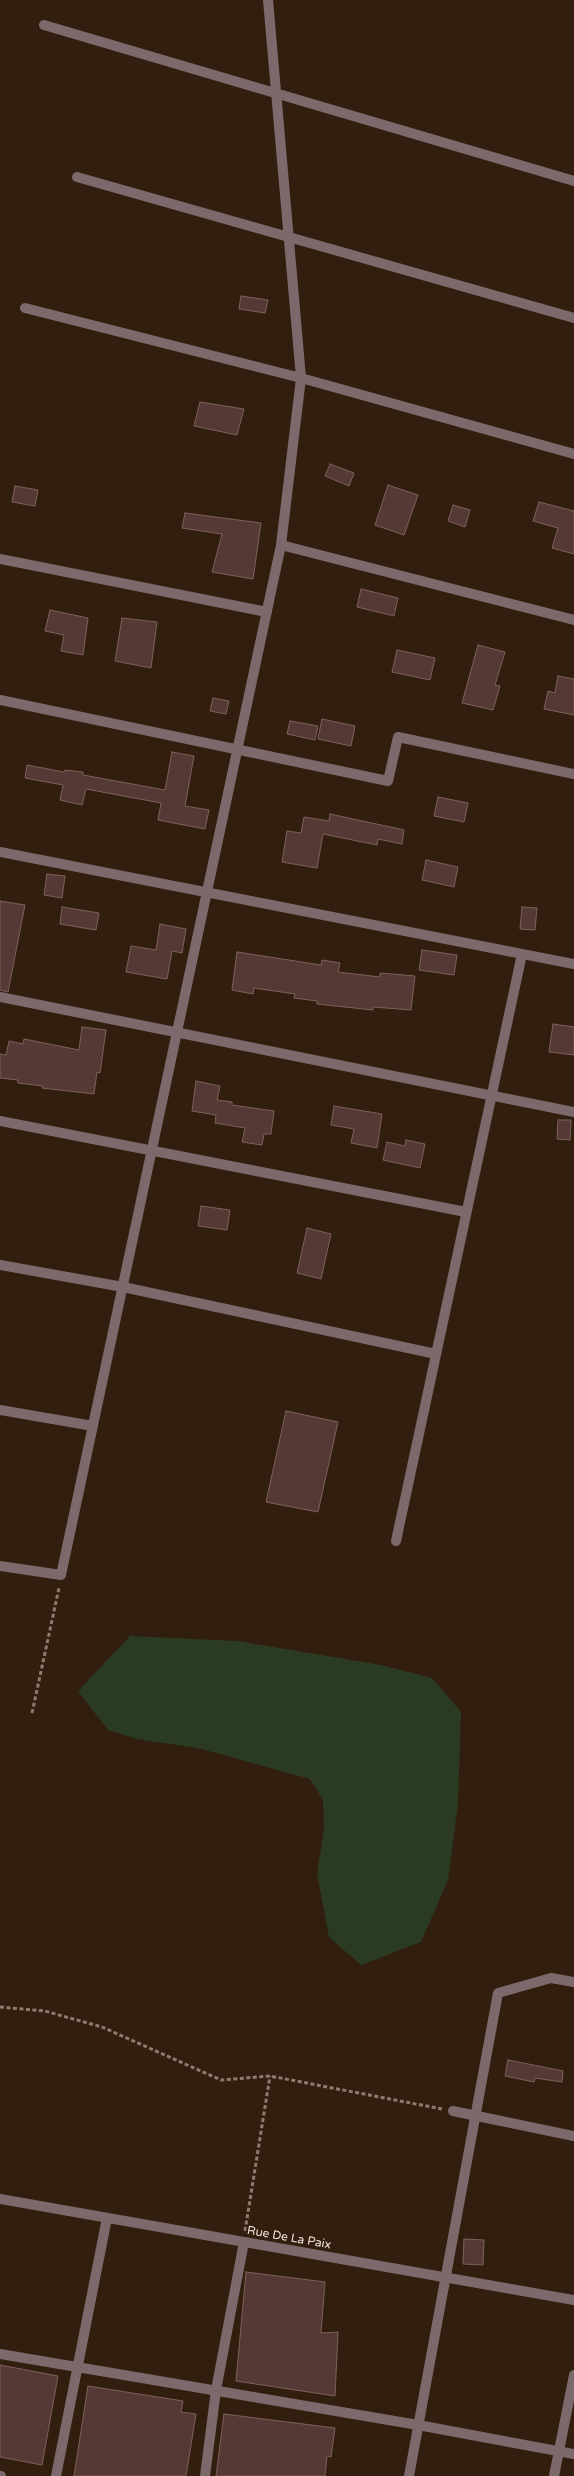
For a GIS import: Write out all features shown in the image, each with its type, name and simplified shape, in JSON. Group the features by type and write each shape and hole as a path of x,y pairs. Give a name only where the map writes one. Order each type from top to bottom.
{"street":[{"path":"0,1566 61,1575 281,545 301,378 268,0"},
{"path":"44,25 574,181"},
{"path":"76,177 574,318"},
{"path":"24,308 301,378 574,454"},
{"path":"281,545 574,620"},
{"path":"0,560 267,612"},
{"path":"0,700 388,781 398,737 574,774"},
{"path":"0,852 574,964"},
{"path":"396,1541 522,954"},
{"path":"0,997 574,1112"},
{"path":"0,1121 466,1212"},
{"path":"0,1265 123,1288 436,1354"},
{"path":"0,1410 93,1426"},
{"path":"409,2476 498,1993 551,1978 574,1982"},
{"path":"453,2111 574,2136"},
{"name":"Rue De La Paix","path":"0,2199 574,2300"},
{"path":"56,2476 107,2218"},
{"path":"205,2476 216,2390 244,2242"},
{"path":"0,2354 418,2425 574,2454"},
{"path":"554,2476 574,2375"}],"path":[{"path":"32,1713 61,1575"},
{"path":"0,2007 45,2011 102,2026 221,2080 270,2076 453,2111"},
{"path":"244,2242 270,2076"}],"green space":[{"path":"130,1636 237,1641 381,1665 432,1678 461,1712 458,1803 448,1880 421,1942 361,1965 329,1937 317,1873 324,1830 323,1800 310,1779 198,1748 137,1739 108,1730 78,1691"}],"building":[{"path":"241,296 268,300 265,313 239,309"},
{"path":"200,402 244,409 237,435 194,426"},
{"path":"330,464 354,473 349,486 325,476"},
{"path":"388,485 418,495 404,535 375,525"},
{"path":"15,486 38,490 35,506 12,502"},
{"path":"539,502 574,511 574,554 552,548 558,528 533,521"},
{"path":"453,505 470,510 465,527 448,521"},
{"path":"185,513 261,523 253,579 212,572 222,534 182,528"},
{"path":"361,589 398,598 394,616 357,607"},
{"path":"50,610 88,618 83,655 61,651 64,635 45,631"},
{"path":"122,618 157,622 151,668 115,661"},
{"path":"478,645 505,652 495,685 500,686 493,710 462,703"},
{"path":"397,650 435,658 430,680 392,672"},
{"path":"558,676 574,679 574,715 544,709 548,691 555,693"},
{"path":"213,698 229,701 226,714 210,711"},
{"path":"322,719 355,726 351,746 318,739"},
{"path":"290,721 318,726 315,740 287,734"},
{"path":"172,752 194,756 185,806 209,810 205,829 158,820 161,803 86,789 82,805 60,800 63,785 25,778 27,765 64,772 65,770 83,772 83,775 165,790"},
{"path":"438,797 468,803 464,822 434,816"},
{"path":"330,814 404,830 402,844 378,839 377,845 323,834 317,868 282,862 287,831 301,833 304,817 329,821"},
{"path":"426,860 458,867 454,887 422,880"},
{"path":"47,874 65,876 62,898 44,895"},
{"path":"0,901 25,905 8,992 0,990"},
{"path":"62,907 99,913 96,930 60,924"},
{"path":"522,907 537,908 535,930 520,929"},
{"path":"160,924 186,929 182,953 172,951 167,979 126,972 131,946 156,950"},
{"path":"422,950 457,955 454,975 419,970"},
{"path":"237,952 321,965 322,960 340,963 338,972 380,977 380,973 415,976 411,1010 373,1007 373,1010 317,1004 317,1001 294,998 295,994 254,988 253,994 232,990"},
{"path":"553,1024 574,1027 574,1055 549,1052"},
{"path":"82,1027 106,1030 100,1073 97,1072 94,1094 42,1088 43,1086 18,1083 18,1080 0,1078 0,1054 6,1055 9,1041 23,1044 24,1039 79,1050"},
{"path":"196,1081 220,1086 217,1100 232,1102 232,1105 274,1111 271,1134 264,1134 262,1145 242,1142 245,1128 215,1123 216,1115 192,1111"},
{"path":"334,1106 382,1114 377,1148 351,1143 354,1129 331,1125"},
{"path":"558,1120 571,1120 570,1140 557,1139"},
{"path":"406,1140 425,1144 420,1168 383,1160 387,1142 405,1146"},
{"path":"201,1206 230,1210 227,1230 198,1226"},
{"path":"307,1228 331,1234 321,1279 297,1273"},
{"path":"286,1411 338,1422 318,1512 266,1502"},
{"path":"508,2060 563,2071 562,2082 535,2078 534,2082 505,2076"},
{"path":"464,2239 484,2240 483,2265 463,2264"},
{"path":"246,2272 325,2282 321,2333 338,2332 335,2396 236,2381"},
{"path":"0,2365 58,2376 42,2465 0,2457"},
{"path":"88,2386 183,2401 181,2412 196,2414 186,2476 74,2476"},
{"path":"224,2414 335,2428 331,2457 327,2456 325,2476 216,2476"}]}
